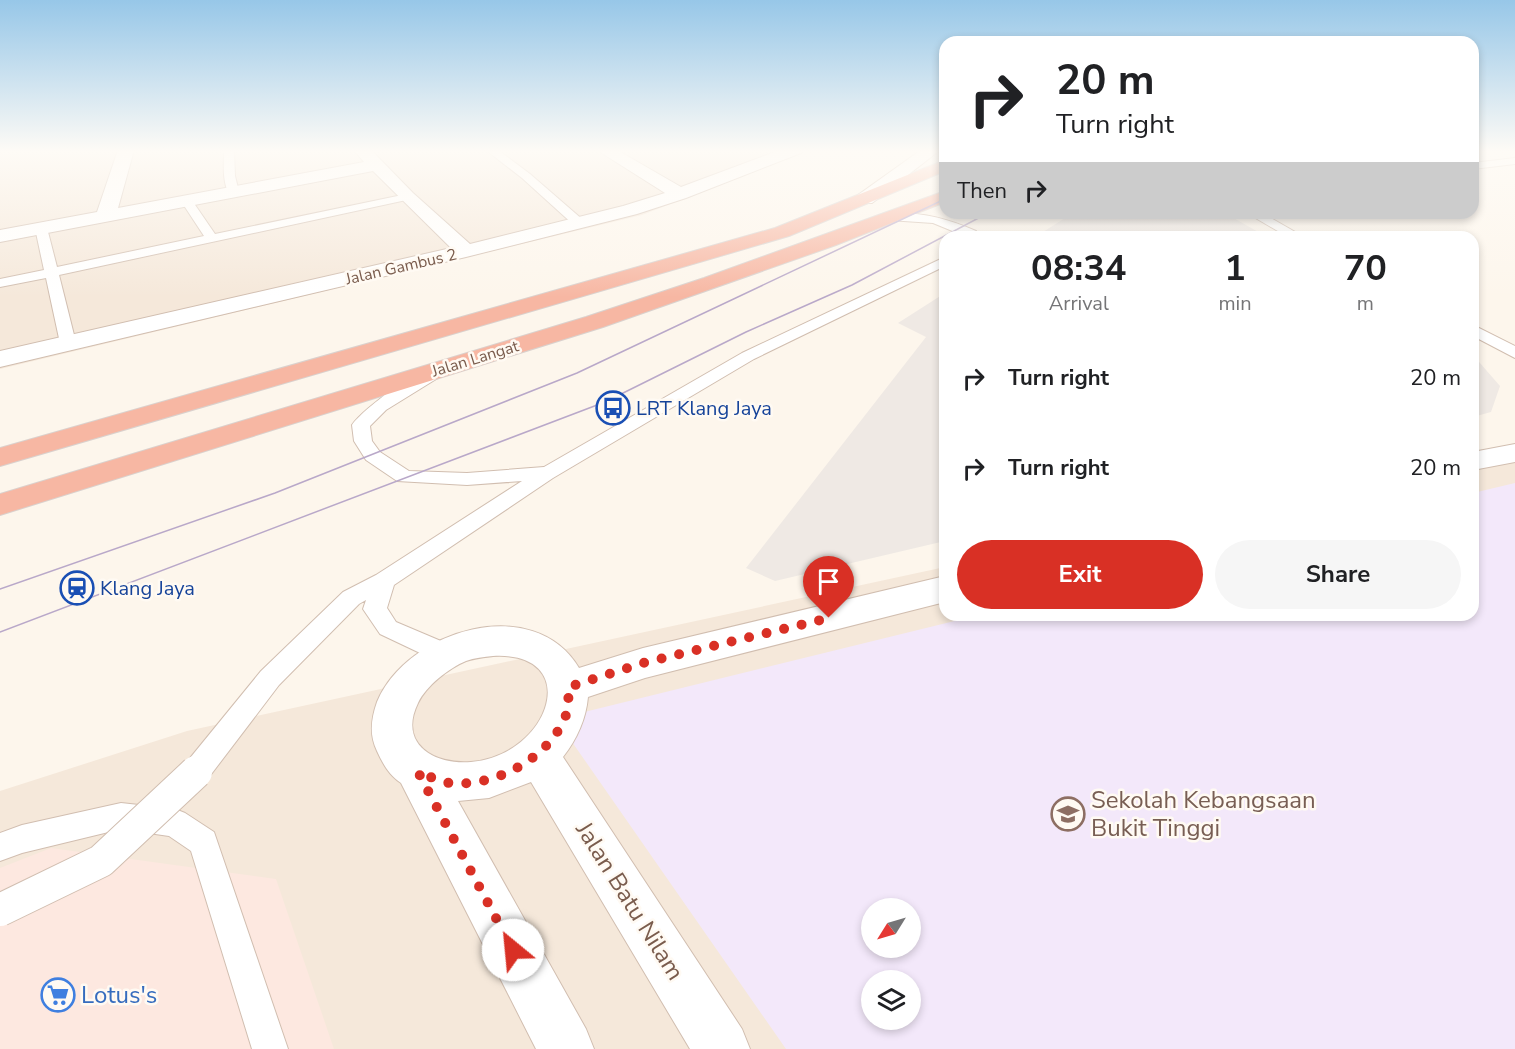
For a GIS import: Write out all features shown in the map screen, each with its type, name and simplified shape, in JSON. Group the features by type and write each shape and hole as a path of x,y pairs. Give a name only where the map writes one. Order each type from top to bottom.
{"highway":[{"name":"Jalan Langat","path":"0,457 782,232 865,199"},
{"name":"Jalan Langat","path":"0,505 691,290 842,238 938,199"}],"street":[{"path":"106,215 111,199"},
{"path":"0,236 198,199"},
{"path":"409,199 466,251"},
{"name":"Jalan Gambus 2","path":"0,359 466,251 579,223 663,199"},
{"path":"1479,460 1515,453"},
{"path":"569,687 643,663 939,591"},
{"path":"418,772 449,783 486,780 522,765 550,742 566,714 569,687 559,664 539,648 510,641 479,643 446,654 419,673 399,698 391,726 397,752 418,772 566,1049"},
{"name":"Jalan Batu Nilam","path":"537,753 722,1049"}],"lane":[{"path":"0,283 398,199"},
{"path":"552,199 579,223"},
{"path":"188,201 212,239"},
{"path":"893,217 921,216 948,222 966,231"},
{"path":"1264,219 1287,231"},
{"path":"41,228 68,343"},
{"path":"0,910 101,861 196,772 270,678 351,598 384,581 548,473 748,356 939,264"},
{"path":"1479,333 1515,352"},
{"path":"438,370 380,406 361,425 363,441 373,456 404,477 468,479 548,473"},
{"path":"384,581 375,609 388,628 446,654"},
{"path":"0,847 22,839 121,816 175,823 203,842 270,1049"}],"shaded area":[{"path":"0,199 684,199 642,215 0,369"},
{"path":"1064,219 1236,219 1256,231 1044,231"},
{"path":"939,297 939,542 775,581 746,568 926,337 898,323"},
{"path":"1479,362 1500,386 1491,412 1479,415"},
{"path":"1515,445 1515,1049 0,1049 0,791 187,731 939,568 939,621 1479,621 1479,453"},
{"name":"Sekolah Kebangsaan Bukit Tinggi","path":"1515,483 1515,1049 786,1049 556,719 955,621 1479,621 1479,492"},
{"path":"51,848 276,879 334,1049 0,1049 0,868"}],"tram line":[{"path":"0,589 275,493 577,373 939,202"},
{"path":"954,231 977,219"},
{"path":"0,632 605,402 746,332 852,285 939,239"}],"place":[{"name":"LRT Klang Jaya","path":"613,408"},
{"name":"Klang Jaya","path":"77,588"},
{"name":"Sekolah Kebangsaan Bukit Tinggi","path":"1068,814"},
{"name":"Lotus's","path":"58,995"}],"route":[{"path":"513,950 418,772 449,783 486,780 522,765 550,742 566,714 569,687 643,663 829,618"}]}
